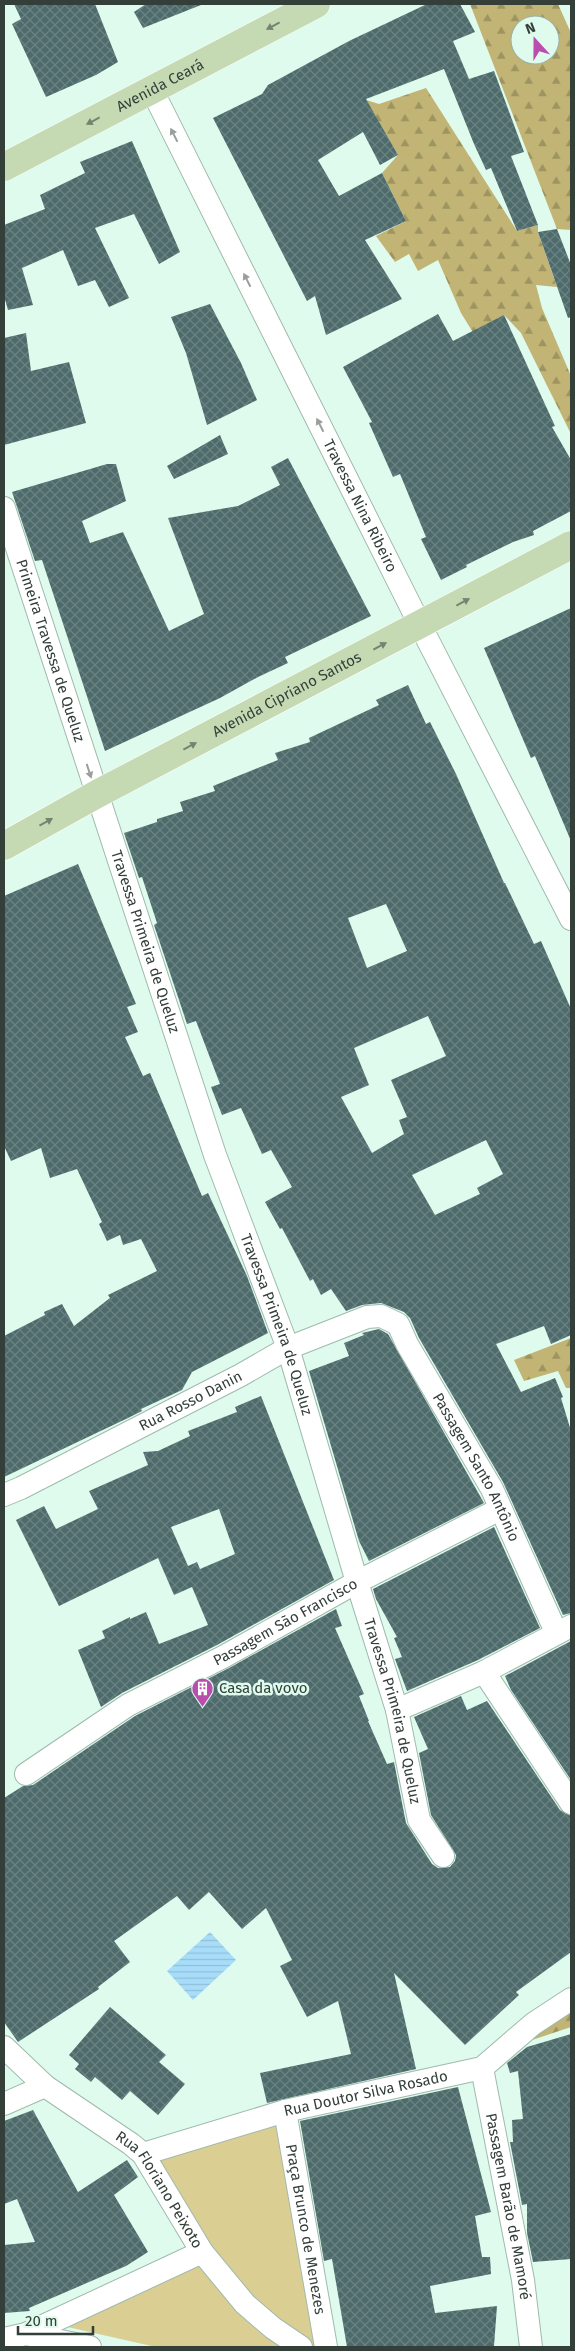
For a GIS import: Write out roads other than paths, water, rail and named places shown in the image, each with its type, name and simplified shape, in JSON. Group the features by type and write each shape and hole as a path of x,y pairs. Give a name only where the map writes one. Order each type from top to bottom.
{"main road":[{"name":"Avenida Ceará","path":"4,167 316,4"},
{"name":"Avenida Cipriano Santos","path":"4,846 97,794 571,545"}],"street":[{"name":"Travessa Nina Ribeiro","path":"152,90 420,625 571,919"},
{"name":"Primeira Travessa de Queluz","path":"4,508 97,794"},
{"name":"Travessa Primeira de Queluz","path":"97,794 212,1145 288,1348 357,1582 398,1710 419,1820 444,1856"},
{"name":"Rua Rosso Danin","path":"4,1495 233,1380 288,1348 368,1317 381,1316"},
{"name":"Passagem Santo Antônio","path":"381,1316 398,1324 407,1344 492,1489 500,1509 564,1629 484,1672 398,1710"},
{"name":"Passagem São Francisco","path":"26,1774 128,1705 223,1657 357,1582 500,1509"},
{"path":"484,1672 571,1803"},
{"name":"Rua Doutor Silva Rosado","path":"142,2154 285,2111 482,2068 534,2024 571,1999"},
{"name":"Rua Floriano Peixoto","path":"4,2047 45,2086 131,2144 142,2154 198,2242 202,2252 244,2304 272,2328 301,2347"},
{"name":"Passagem Barão de Mamoré","path":"482,2068 524,2280 531,2347"},
{"path":"4,2104 45,2086"},
{"name":"Praça Brunco de Menezes","path":"285,2111 326,2347"},
{"path":"4,2339 26,2334 202,2252"},
{"path":"26,2334 90,2347"}],"water":[{"path":"210,1932 236,1960 193,2000 167,1971"}],"place":[{"name":"Casa da vovo","path":"203,1707"}]}
